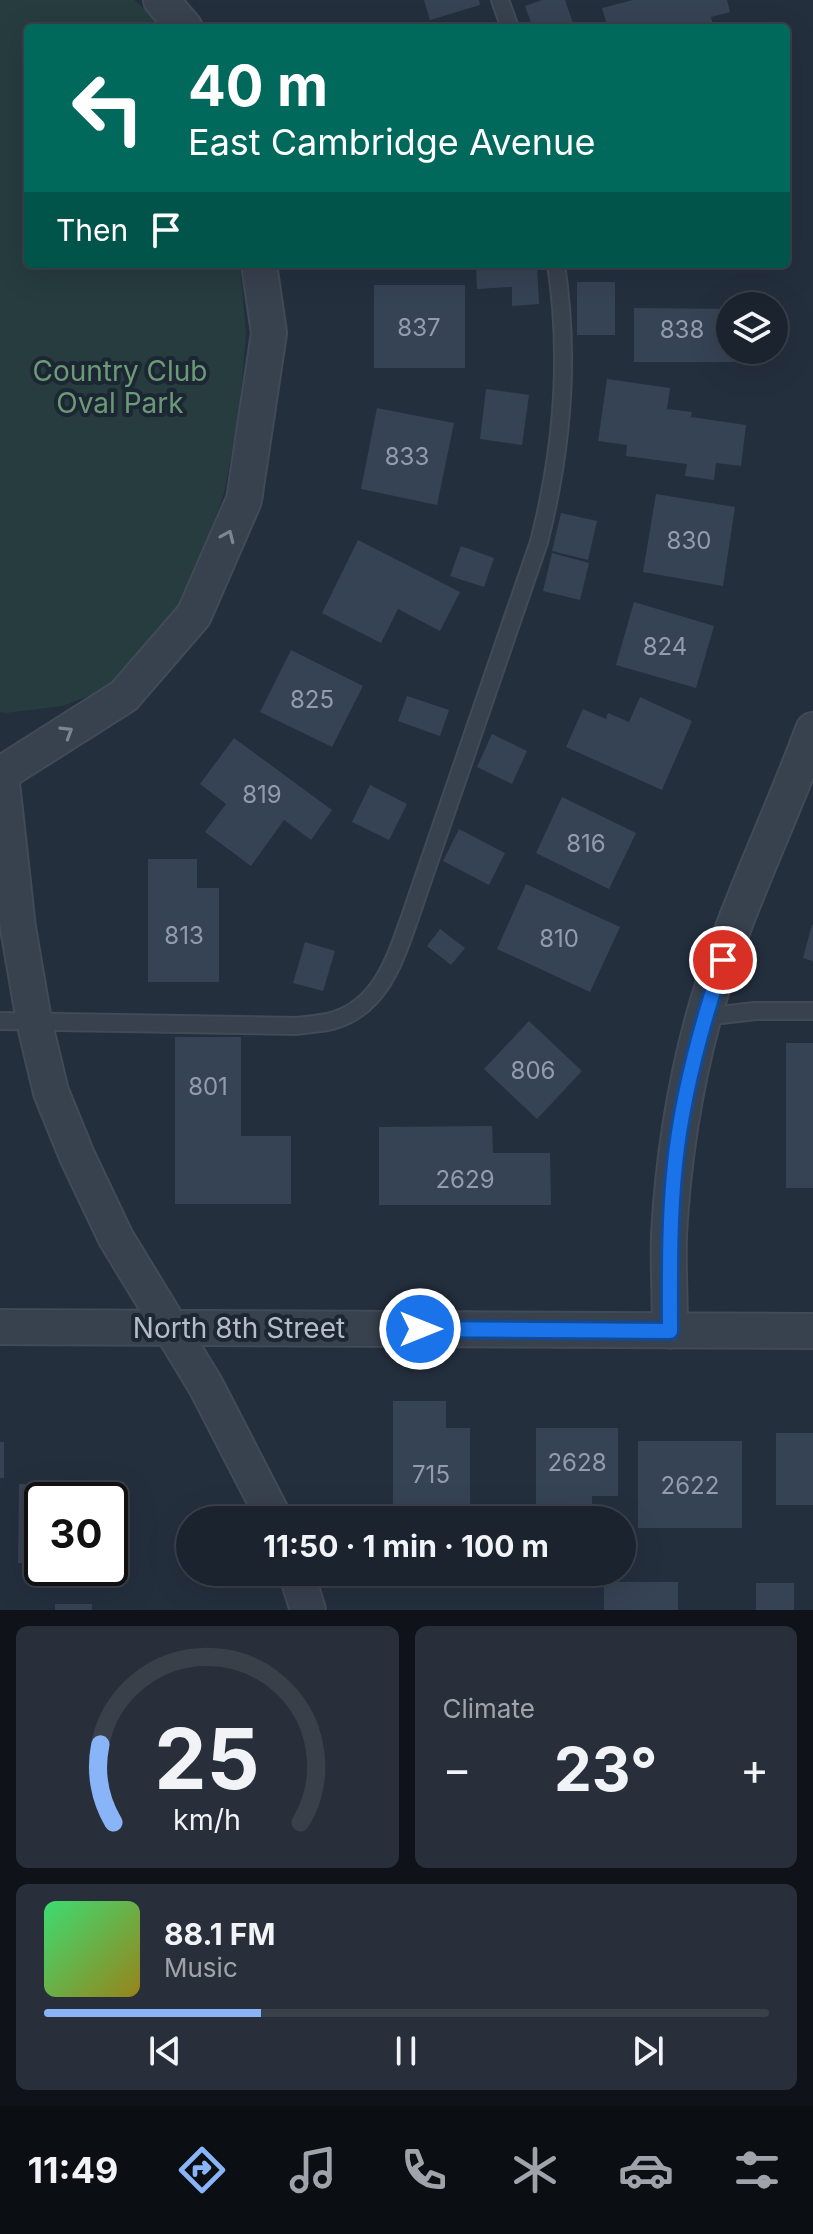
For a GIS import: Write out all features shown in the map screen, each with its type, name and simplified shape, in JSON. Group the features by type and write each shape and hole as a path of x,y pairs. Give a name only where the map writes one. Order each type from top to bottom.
{"street":[{"path":"161,0 182,24"},
{"path":"260,268 269,333 244,500 194,615 124,696 1,773 18,928 34,1021 51,1092 116,1238 206,1386 268,1506"},
{"path":"670,1331 669,1236 675,1162 704,1017 733,932 813,730"},
{"name":"North 8th Street","path":"0,1327 813,1331"},
{"path":"300,1586 308,1610"}],"lane":[{"path":"500,0 509,24"},
{"path":"0,1021 297,1026 334,1020 356,1010 379,990 408,923 547,512 564,368 556,268"},
{"path":"704,1017 755,1011 813,1011"}],"green space":[{"name":"Country Club Oval Park","path":"0,0 134,0 160,24 24,24 24,268 240,268 246,334 239,414 224,493 181,609 121,683 63,706 0,712"}],"building":[{"path":"424,0 479,0 480,5 430,20"},
{"path":"542,0 565,0 573,24 532,24 525,6"},
{"path":"633,0 727,0 730,12 711,17 713,24 607,24 602,8"},
{"path":"476,268 537,268 539,304 512,306 512,287 477,289"},
{"path":"577,282 615,282 615,335 577,335"},
{"path":"374,285 465,285 465,368 374,368"},
{"path":"634,308 716,309 716,362 634,362"},
{"path":"607,379 670,388 667,409 692,412 691,417 746,425 741,466 716,463 714,480 685,476 687,464 626,456 627,445 598,441"},
{"path":"486,389 529,395 522,445 480,439"},
{"path":"377,408 454,423 437,505 361,489"},
{"path":"656,494 735,507 723,586 643,572"},
{"path":"561,513 597,521 588,560 552,551"},
{"path":"358,540 460,592 440,631 398,609 381,643 322,613"},
{"path":"461,546 494,558 484,587 450,576"},
{"path":"552,553 589,563 580,600 543,591"},
{"path":"634,602 714,626 696,688 616,665"},
{"path":"291,650 363,686 332,747 260,712"},
{"path":"407,696 449,710 440,736 398,721"},
{"path":"640,697 692,721 662,790 566,747 583,709 606,719 608,713 629,722"},
{"path":"492,734 527,751 512,784 477,767"},
{"path":"234,738 332,810 311,840 284,820 251,866 205,832 226,804 200,784"},
{"path":"370,785 407,804 389,840 352,822"},
{"path":"562,797 636,833 609,889 536,853"},
{"path":"459,829 505,853 489,885 443,861"},
{"path":"148,859 197,859 197,888 219,888 219,982 148,982"},
{"path":"526,884 620,927 590,992 497,949"},
{"path":"813,925 813,961 803,958"},
{"path":"440,929 465,948 451,965 427,946"},
{"path":"305,942 335,951 323,991 293,983"},
{"path":"529,1021 582,1071 537,1119 484,1069"},
{"path":"175,1037 241,1037 241,1136 291,1136 291,1204 175,1204"},
{"path":"786,1043 813,1043 813,1188 786,1188"},
{"path":"492,1126 493,1153 550,1153 551,1205 379,1205 379,1127"},
{"path":"393,1401 446,1401 446,1428 470,1428 470,1506 393,1506"},
{"path":"536,1428 618,1428 618,1496 592,1496 592,1506 536,1506"},
{"path":"776,1433 813,1433 813,1505 776,1505"},
{"path":"638,1441 742,1441 742,1528 638,1528"},
{"path":"0,1442 4,1442 4,1478 0,1478"},
{"path":"19,1484 24,1484 24,1563 18,1563"},
{"path":"678,1582 678,1610 604,1610 604,1586"},
{"path":"756,1583 794,1583 794,1610 756,1610"},
{"path":"55,1604 92,1604 92,1610 55,1610"}],"route":[{"path":"420,1329 670,1331 669,1236 675,1162 704,1017 723,960"}]}
